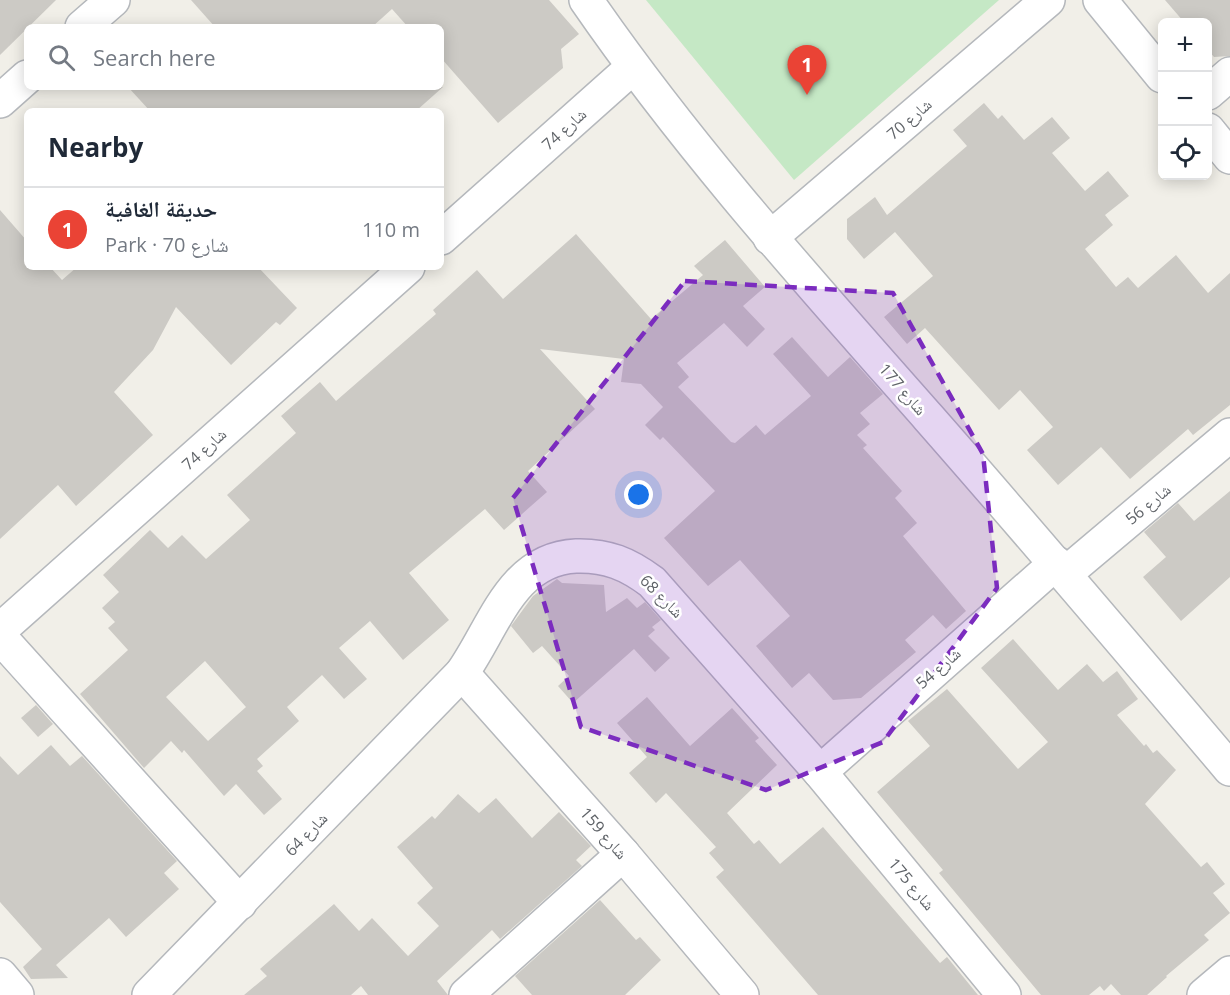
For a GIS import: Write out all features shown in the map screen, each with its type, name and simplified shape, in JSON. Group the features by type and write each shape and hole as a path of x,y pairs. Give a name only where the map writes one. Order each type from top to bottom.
{"street":[{"path":"85,24 112,0"},
{"name":"شارع 177","path":"586,0 633,67 770,238 1061,569 1230,770"},
{"name":"شارع 70","path":"770,238 1048,0"},
{"path":"1100,0 1159,72"},
{"name":"شارع 74","path":"444,235 633,67"},
{"path":"1212,90 1230,74"},
{"path":"0,101 24,80"},
{"path":"1212,135 1230,157"},
{"name":"شارع 74","path":"0,630 405,270"},
{"name":"شارع 56","path":"1061,569 1230,435"},
{"name":"شارع 68","path":"462,673 509,596 526,574 543,562 566,556 610,558 632,567 652,582 820,772"},
{"name":"شارع 54","path":"820,772 1061,569"},
{"path":"0,637 240,903"},
{"name":"شارع 64","path":"149,995 462,673"},
{"name":"شارع 159","path":"462,673 623,854 742,995"},
{"name":"شارع 175","path":"820,772 1004,995"},
{"path":"466,995 623,854"},
{"path":"1204,995 1230,973"},
{"path":"0,975 17,995"}],"highlighted area":[{"path":"685,281 893,293 983,454 997,588 883,742 766,790 581,727 513,498"}],"green space":[{"path":"646,0 999,0 794,180"}],"building":[{"path":"0,0 56,0 32,24 24,24 24,31 0,55"},
{"path":"191,0 549,0 579,34 561,49 563,68 498,123 444,61 444,24 405,24 392,9 375,24 212,24"},
{"path":"1165,0 1230,0 1230,56 1214,57 1212,55 1212,18 1181,18"},
{"path":"131,90 440,90 419,108 147,108"},
{"path":"984,103 998,119 1002,115 1024,140 1052,117 1070,138 1052,153 1085,191 1108,171 1129,196 1105,215 1113,225 1085,249 1116,287 1128,277 1138,288 1176,255 1208,293 1230,273 1230,405 1193,435 1188,429 1130,479 1101,447 1058,485 1027,450 1053,427 1020,390 999,410 925,328 907,344 884,317 933,276 895,232 864,259 847,239 847,219 875,197 887,215 967,146 953,130"},
{"path":"0,210 24,238 24,270 53,270 62,280 74,270 261,270 297,308 280,325 276,322 231,365 176,307 153,350 114,392 153,435 76,506 58,485 0,539"},
{"path":"576,234 651,319 703,275 694,266 725,240 765,287 743,306 765,329 747,347 724,323 677,363 689,377 678,387 731,442 735,443 756,425 765,435 811,396 773,354 792,337 828,377 850,357 883,394 860,413 870,424 857,435 867,445 863,448 902,491 895,498 917,523 903,536 966,611 946,629 933,615 905,640 916,652 861,698 833,700 809,673 792,688 756,646 790,616 740,560 708,586 664,538 715,491 663,437 660,440 645,425 663,407 641,384 621,382 624,359 540,349 595,409 528,471 547,492 504,530 485,509 409,573 449,620 403,660 370,621 339,648 367,679 344,699 322,675 287,707 299,721 257,759 263,766 257,771 282,799 264,815 236,784 224,796 184,750 182,753 171,741 144,768 80,694 128,650 108,628 115,622 102,608 119,592 103,575 150,530 168,548 182,535 206,559 250,520 227,495 296,433 281,416 320,382 336,401 436,314 433,310 477,270 503,299","holes":["205,661 246,707 208,741 166,697"]},
{"path":"1230,491 1230,577 1181,621 1143,577 1166,557 1144,532 1178,503 1194,521"},
{"path":"557,579 562,583 604,585 606,612 627,598 637,608 645,602 661,620 652,627 655,630 648,636 670,658 655,672 634,649 573,703 558,686 569,676 542,646 533,653 511,626 533,596"},
{"path":"1013,639 1058,690 1087,664 1103,682 1117,671 1138,699 1117,715 1144,746 1146,744 1153,753 1157,750 1176,770 1145,804 1201,867 1207,862 1225,884 1213,893 1230,913 1204,935 1209,940 1147,995 1121,995 1111,984 1104,991 1100,986 1089,995 1041,995 939,873 943,870 877,792 930,746 908,721 947,689 1018,769 1048,742 981,668"},
{"path":"647,697 690,746 732,708 759,738 755,741 777,765 727,813 754,844 759,840 780,864 823,827 940,963 947,957 978,995 818,995 716,877 724,870 709,853 716,847 666,793 656,803 629,773 647,757 617,723"},
{"path":"36,705 53,724 38,737 21,718"},
{"path":"51,745 70,766 82,756 177,861 164,873 179,889 126,937 109,918 56,965 68,978 31,979 23,967 42,949 0,902 0,756 18,775"},
{"path":"458,794 479,813 496,798 532,838 559,812 591,846 576,860 582,866 500,939 492,930 437,981 448,995 368,995 361,986 351,995 244,995 267,976 260,969 334,904 359,931 372,918 408,956 439,926 417,903 433,888 397,847 432,816 435,819"},
{"path":"600,900 636,940 640,937 661,960 625,995 532,995 515,976"}],"place":[{"name":"حديقة الغافية","path":"807,95"}]}
